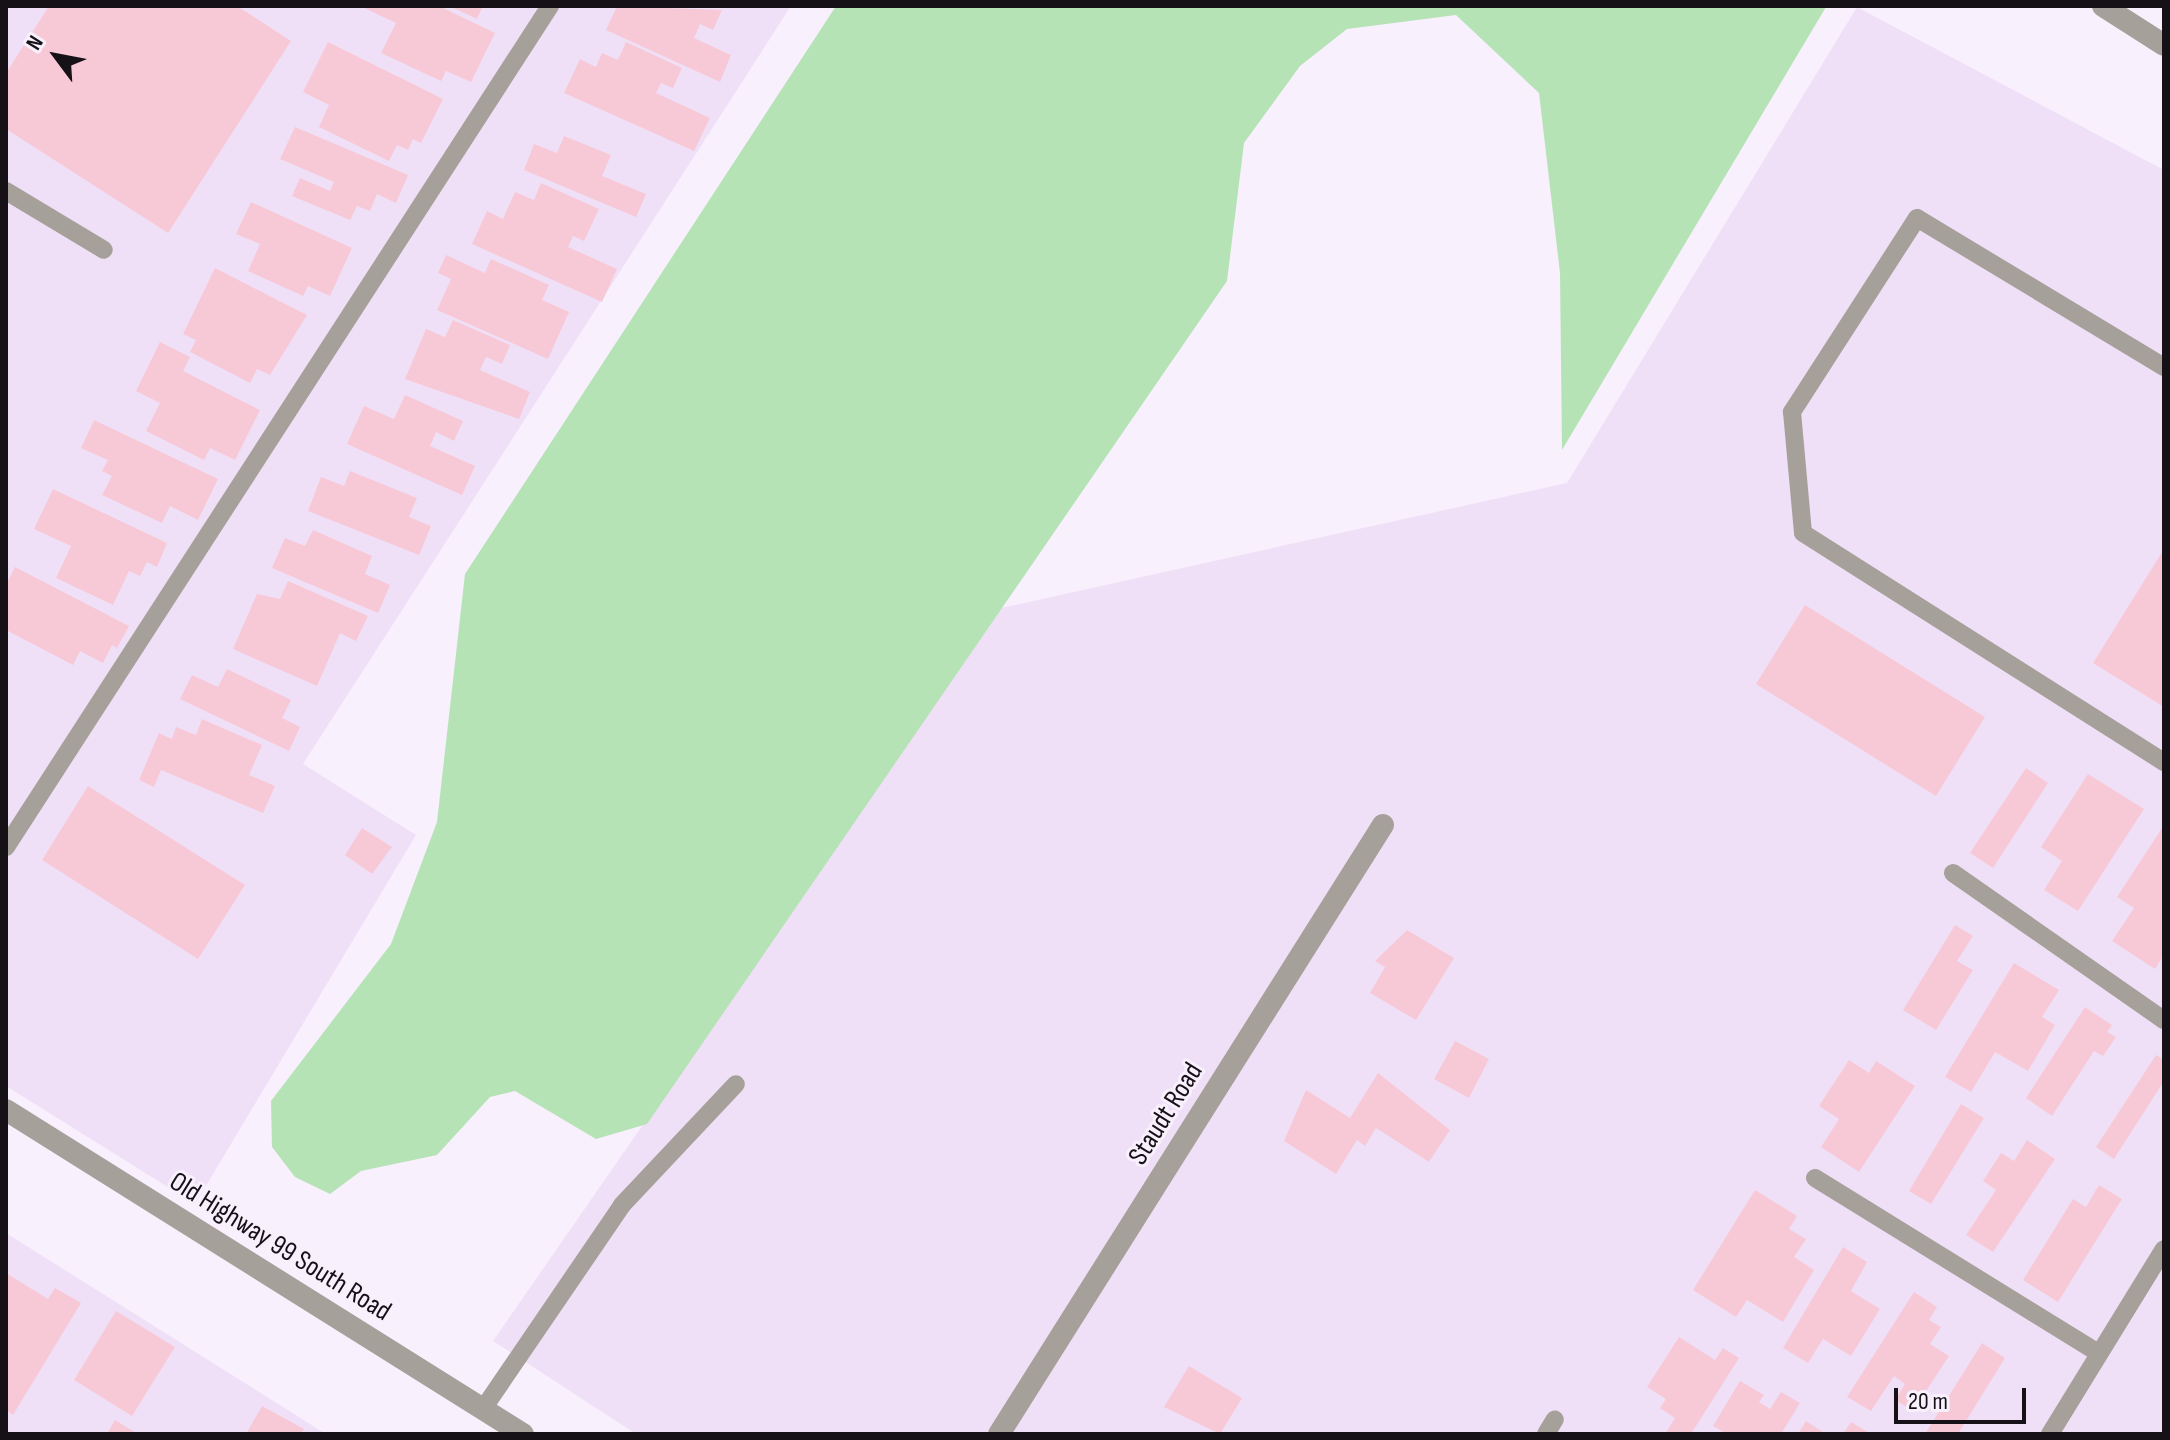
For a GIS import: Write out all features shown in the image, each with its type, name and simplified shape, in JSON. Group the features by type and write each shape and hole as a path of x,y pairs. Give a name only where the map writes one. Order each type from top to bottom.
{"street":[{"path":"2103,6 2164,45"},
{"name":"Staudt Road","path":"999,1434 1383,825"},
{"name":"Old Highway 99 South Road","path":"6,1110 523,1434"}],"lane":[{"path":"6,847 550,6"},
{"path":"6,191 104,250"},
{"path":"2164,367 1917,218 1792,412 1803,533 2164,762"},
{"path":"1953,873 2164,1020"},
{"path":"483,1409 622,1205 736,1084"},
{"path":"1815,1178 2097,1352"},
{"path":"2050,1434 2097,1352 2164,1249"}],"shaded area":[{"path":"6,6 791,6 303,764 416,835 195,1204 6,1086"},
{"path":"1857,7 2164,170 2164,1434 636,1434 493,1341 1001,608 1567,483"},
{"path":"6,1233 326,1434 6,1434"}],"green space":[{"path":"836,6 1826,7 1562,450 1560,273 1539,93 1456,15 1347,29 1300,66 1244,143 1227,281 647,1124 596,1139 515,1091 490,1097 437,1155 361,1171 330,1194 295,1177 272,1147 271,1101 391,944 437,822 465,574"}],"building":[{"path":"49,6 237,6 291,41 168,233 6,129 6,73"},
{"path":"360,6 439,6 495,33 471,82 446,71 441,81 381,53 396,23"},
{"path":"449,6 483,6 477,19"},
{"path":"617,6 722,10 713,30 700,24 694,38 731,55 720,82 606,30"},
{"path":"328,42 443,99 421,143 413,139 408,150 397,145 389,161 319,127 329,105 303,92"},
{"path":"626,42 682,68 673,88 661,83 656,93 710,118 694,151 564,93 580,59 596,67 602,53 618,60"},
{"path":"295,127 408,175 396,203 377,194 370,211 357,206 350,220 292,196 300,178 330,191 334,182 280,159"},
{"path":"564,136 611,155 602,176 646,194 636,217 524,170 534,144 557,153"},
{"path":"541,183 599,209 584,241 573,236 568,247 617,269 602,302 472,244 487,211 503,219 515,192 534,200"},
{"path":"251,202 352,248 330,296 308,286 303,296 248,271 260,244 236,234"},
{"path":"446,255 485,273 491,259 549,285 542,300 569,312 548,359 437,310 451,279 438,273"},
{"path":"215,268 307,315 270,375 257,369 250,383 190,352 196,340 183,334"},
{"path":"453,320 510,345 502,364 486,357 480,370 530,392 519,419 405,379 426,329 445,337"},
{"path":"160,342 190,357 183,371 260,410 235,460 210,448 204,460 146,431 160,403 136,391"},
{"path":"405,395 463,421 454,441 436,432 430,446 475,466 462,495 347,444 364,406 394,419"},
{"path":"94,420 218,479 198,520 170,506 162,523 102,495 112,476 102,471 108,460 81,448"},
{"path":"350,471 417,498 409,517 431,526 419,555 308,511 321,477 344,486"},
{"path":"53,489 167,543 157,567 147,562 140,576 129,571 113,605 56,578 71,546 34,529"},
{"path":"313,530 372,556 365,574 390,585 378,613 272,568 285,538 305,546"},
{"path":"2164,549 2164,707 2093,663"},
{"path":"15,567 129,626 117,648 112,645 103,663 80,651 73,665 6,630 6,585"},
{"path":"288,581 368,616 356,641 340,633 317,686 233,649 257,594 280,599"},
{"path":"1805,605 1985,717 1936,796 1756,684"},
{"path":"227,669 291,700 282,718 300,727 289,751 180,699 192,675 218,687"},
{"path":"202,719 262,745 249,775 275,786 263,813 161,770 154,787 139,780 159,733 172,739 176,727 196,735"},
{"path":"2026,768 2048,783 1993,868 1970,853"},
{"path":"2088,774 2144,809 2078,911 2044,890 2062,861 2041,847"},
{"path":"88,786 245,885 198,959 42,860"},
{"path":"2164,825 2164,955 2155,969 2112,941 2134,908 2117,897"},
{"path":"362,828 392,847 372,874 345,855"},
{"path":"1955,925 1973,936 1957,961 1973,970 1936,1030 1903,1010"},
{"path":"1407,930 1454,958 1416,1020 1370,993 1385,967 1375,961"},
{"path":"2014,963 2059,990 2042,1017 2055,1025 2028,1071 1995,1052 1971,1092 1945,1077"},
{"path":"2085,1007 2112,1025 2107,1032 2116,1037 2103,1056 2094,1051 2052,1116 2026,1098"},
{"path":"1455,1041 1489,1059 1469,1098 1434,1079"},
{"path":"2156,1055 2164,1060 2164,1081 2114,1159 2096,1147"},
{"path":"1849,1060 1869,1073 1876,1061 1915,1086 1859,1172 1821,1147 1839,1119 1819,1106"},
{"path":"1378,1073 1450,1130 1429,1162 1376,1128 1365,1146 1357,1140 1336,1174 1284,1141 1306,1090 1350,1118"},
{"path":"1961,1104 1984,1118 1931,1204 1909,1191"},
{"path":"2027,1140 2055,1159 1993,1252 1966,1235 1996,1190 1983,1181 2001,1153 2014,1161"},
{"path":"2099,1185 2122,1199 2058,1302 2023,1280 2073,1199 2086,1207"},
{"path":"1755,1190 1797,1216 1789,1229 1806,1239 1794,1257 1814,1270 1783,1322 1747,1300 1736,1317 1693,1290"},
{"path":"1843,1247 1867,1262 1851,1291 1880,1309 1851,1356 1823,1339 1808,1363 1783,1348"},
{"path":"6,1273 48,1299 55,1288 81,1303 13,1415 6,1410"},
{"path":"1914,1292 1937,1307 1929,1320 1941,1327 1930,1344 1949,1356 1913,1411 1895,1400 1905,1384 1894,1376 1871,1411 1847,1397"},
{"path":"116,1311 175,1347 132,1416 74,1380"},
{"path":"1679,1337 1715,1360 1723,1348 1739,1358 1691,1434 1665,1434 1675,1418 1660,1408 1666,1399 1647,1387"},
{"path":"1982,1343 2005,1358 1958,1434 1925,1434"},
{"path":"1189,1366 1242,1398 1220,1434 1164,1407"},
{"path":"1740,1381 1764,1395 1759,1402 1770,1409 1781,1392 1800,1403 1781,1434 1727,1434 1713,1426"},
{"path":"262,1406 304,1429 301,1434 246,1434"},
{"path":"115,1420 138,1434 107,1434"},
{"path":"1806,1421 1826,1434 1798,1434"},
{"path":"1851,1422 1871,1434 1843,1434"}]}
